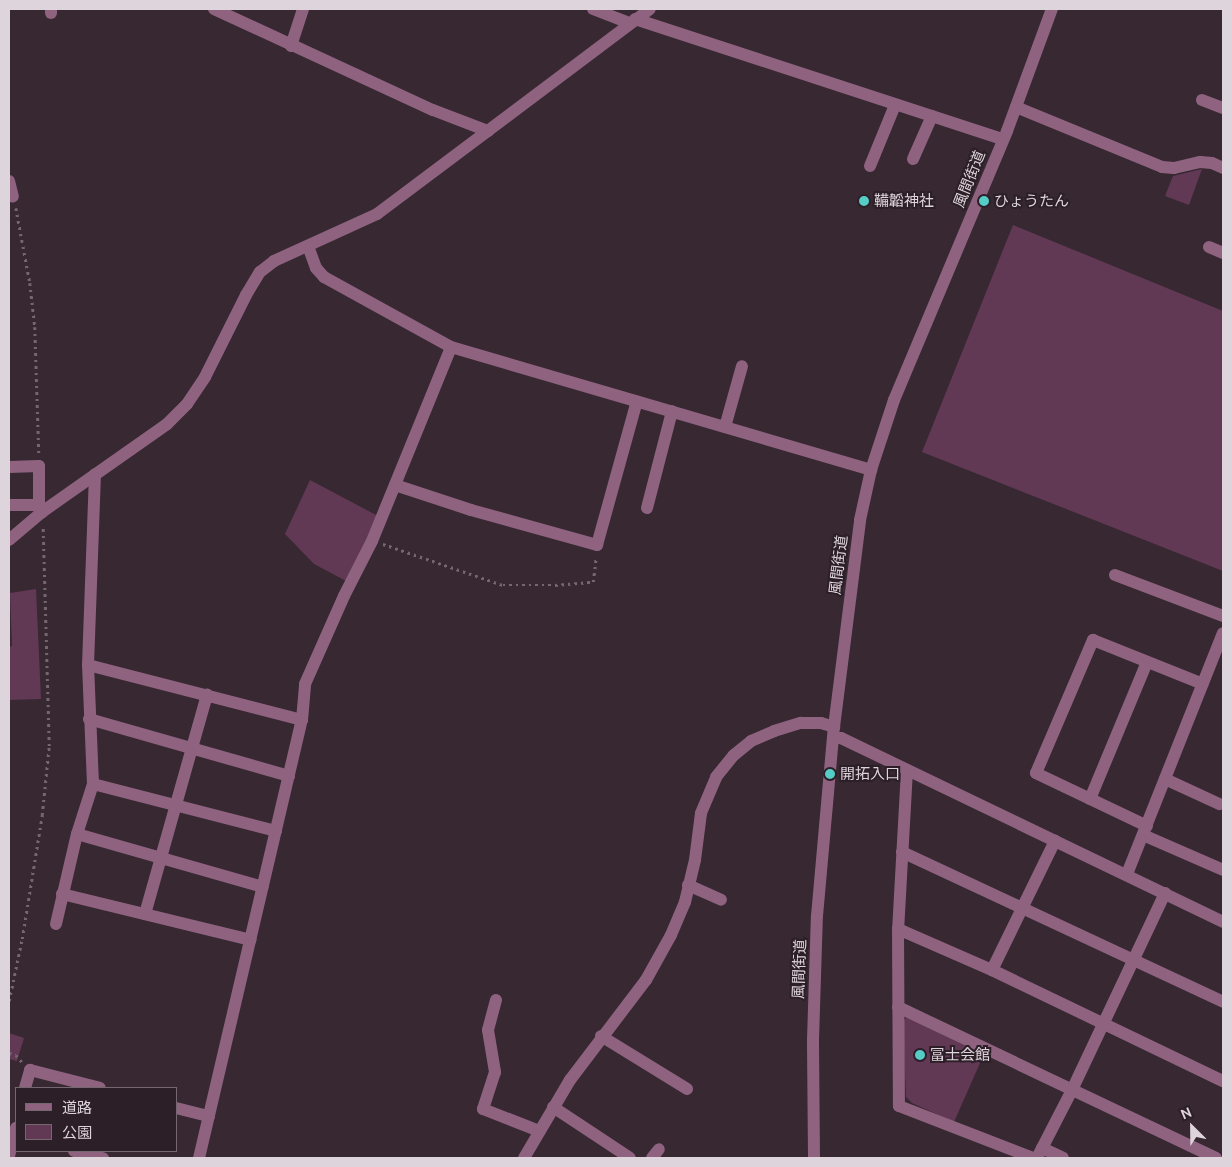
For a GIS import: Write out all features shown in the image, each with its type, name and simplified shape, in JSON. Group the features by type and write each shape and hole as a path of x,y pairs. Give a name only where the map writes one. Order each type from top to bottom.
{"street":[{"path":"214,9 228,12 292,46 433,110 488,131"},
{"path":"292,46 303,9"},
{"path":"593,9 1003,139"},
{"path":"9,540 41,508 95,474 167,424 187,404 205,377 246,295 260,272 274,261 377,214 650,9"},
{"name":"風間街道","path":"814,1158 813,1040 817,916 833,733 853,560 871,470 894,400 1016,107 1052,9"},
{"path":"1202,100 1223,108"},
{"path":"870,166 895,105"},
{"path":"1016,107 1162,167 1174,168 1200,162 1212,163 1223,168"},
{"path":"913,158 932,116"},
{"path":"9,181 14,197"},
{"path":"308,246 316,268 324,277 451,347 871,470"},
{"path":"1209,247 1223,253"},
{"path":"199,1158 302,720 305,684 344,596 372,541 451,347"},
{"path":"725,428 742,366"},
{"path":"394,485 471,510 597,545 637,401"},
{"path":"647,508 672,411"},
{"path":"9,467 39,466 41,508"},
{"path":"56,924 77,834 93,784 88,665 95,474"},
{"path":"9,505 41,508"},
{"path":"1114,575 1223,616"},
{"path":"1127,874 1223,633"},
{"path":"1203,684 1093,640 1036,773 1223,870"},
{"path":"1090,800 1147,662"},
{"path":"88,665 302,720"},
{"path":"144,914 207,695"},
{"path":"89,718 289,776"},
{"path":"528,1157 539,1130 601,1036 646,980 671,935 685,902 695,860 701,813 707,794 716,777 734,755 751,741 766,734 801,723 821,723 841,738 1127,874 1223,922"},
{"path":"907,770 898,929 899,1106 1015,1155 1033,1158"},
{"path":"1166,779 1219,804"},
{"path":"93,784 276,831"},
{"path":"77,834 263,888"},
{"path":"992,970 1055,840"},
{"path":"902,852 1223,1002"},
{"path":"688,885 721,900"},
{"path":"1063,1158 1040,1153 1072,1090 1165,893"},
{"path":"62,894 250,940"},
{"path":"898,929 992,970 1223,1080"},
{"path":"496,1000 488,1030 495,1072 483,1109 539,1130"},
{"path":"898,1007 1216,1158"},
{"path":"601,1036 687,1089"},
{"path":"26,1087 30,1070 96,1087"},
{"path":"554,1107 630,1158"},
{"path":"178,1108 209,1116"},
{"path":"9,1156 15,1136"},
{"path":"78,1152 103,1158"}],"path":[{"path":"14,197 30,283 35,327 39,466"},
{"path":"9,1001 22,939 42,815 49,746 41,508"},
{"path":"372,541 503,585 555,585 593,582 597,545"},
{"path":"9,1053 16,1056 30,1070"}],"green space":[{"path":"1202,169 1189,205 1165,196 1173,176"},
{"path":"1013,225 1223,311 1223,571 922,452"},
{"path":"310,480 378,516 348,582 314,564 285,534"},
{"path":"36,589 41,699 9,700 9,647 12,646 10,593"},
{"path":"907,1017 984,1054 954,1122 912,1103 906,1097 903,1021"},
{"path":"9,1033 24,1038 17,1061 9,1059"}],"place":[{"name":"鞴韜神社","path":"864,201"},
{"name":"ひょうたん","path":"984,201"},
{"name":"開拓入口","path":"830,774"},
{"name":"冨士会館","path":"920,1055"}]}
